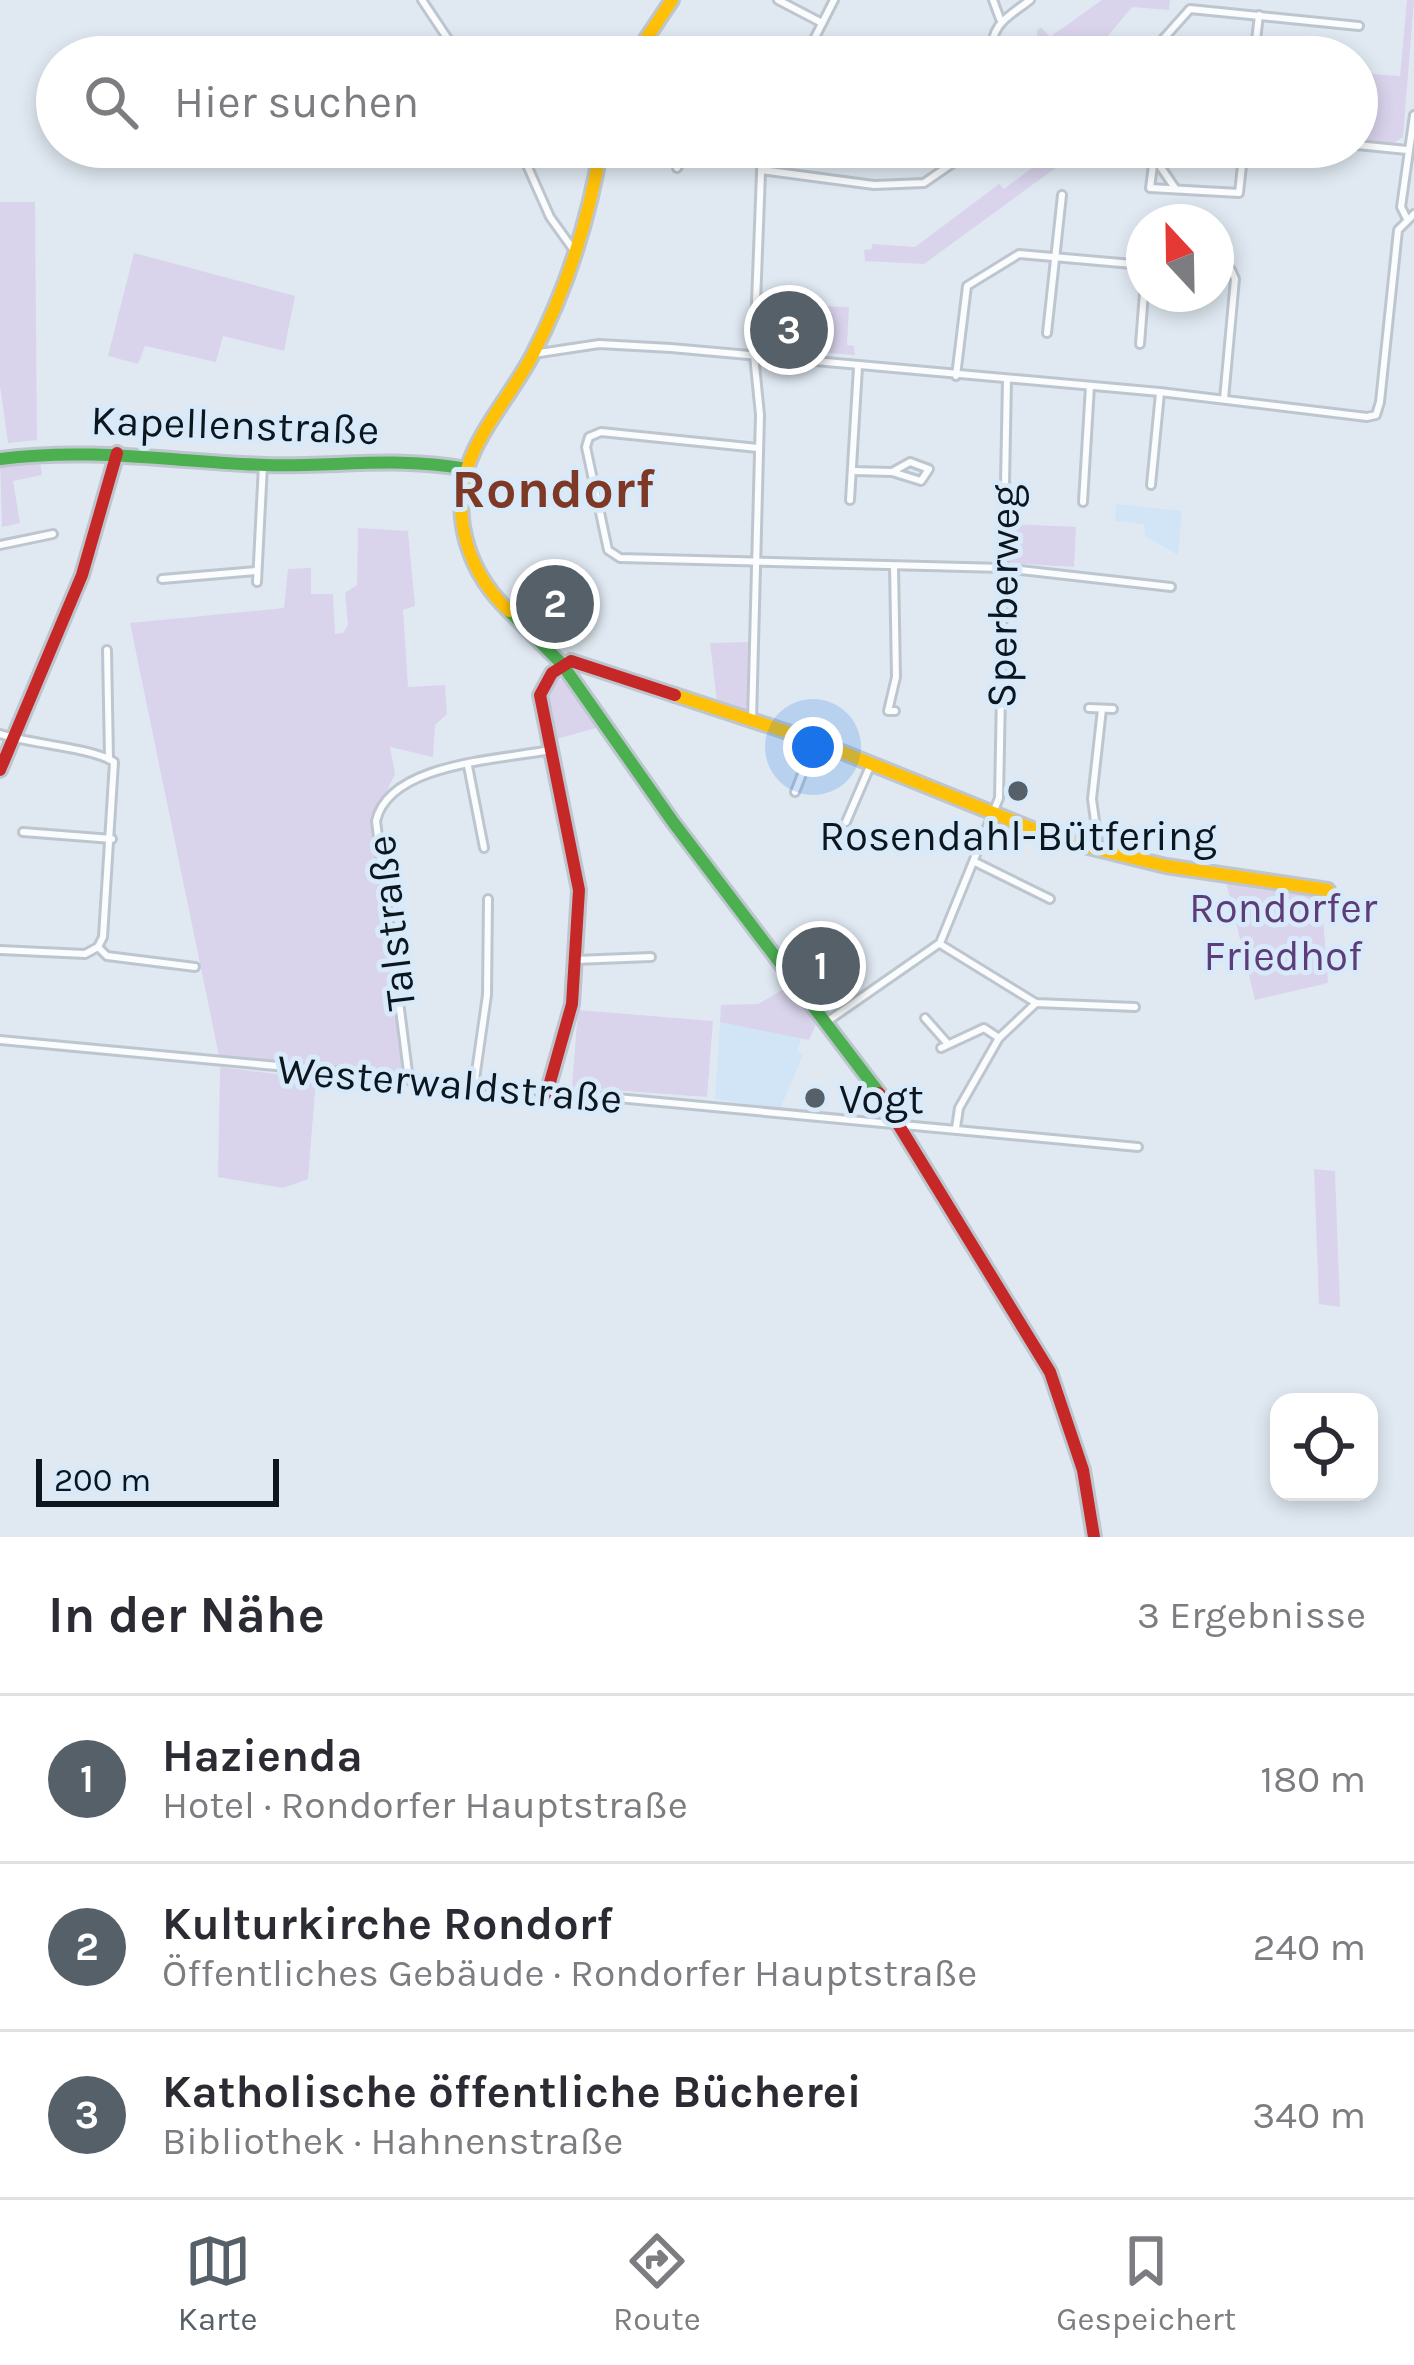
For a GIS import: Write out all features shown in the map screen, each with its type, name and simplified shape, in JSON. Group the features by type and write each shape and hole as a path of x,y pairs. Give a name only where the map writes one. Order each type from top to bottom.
{"street":[{"path":"422,0 446,36"},
{"path":"648,36 672,0"},
{"path":"778,0 822,23"},
{"path":"815,36 834,0"},
{"path":"993,0 1000,19"},
{"path":"992,36 1000,19 1030,0"},
{"path":"1166,36 1190,9 1359,26"},
{"path":"1256,36 1258,15"},
{"path":"533,354 599,344 754,355 1376,415 1398,230 1410,216 1401,207 1414,115"},
{"path":"1378,147 1407,150"},
{"path":"528,168 550,218 575,252"},
{"path":"597,168 575,252 533,354 467,469 464,534 475,573 562,664 900,1126 1050,1372 1083,1470 1094,1537"},
{"path":"752,721 758,448 754,355 761,170 874,185 924,184 946,168"},
{"path":"1153,168 1150,188 1239,193 1242,168"},
{"path":"1161,168 1175,188"},
{"path":"1047,333 1062,195"},
{"path":"956,376 967,286 1019,254 1126,263"},
{"path":"1140,344 1143,312"},
{"path":"1224,399 1232,312"},
{"path":"850,500 859,367"},
{"name":"Sperberweg","path":"940,943 995,811 1007,380"},
{"path":"1083,502 1090,386"},
{"path":"1150,484 1160,392"},
{"path":"758,448 601,432 589,437 586,447 613,555 1003,568 1171,587"},
{"name":"Kapellenstraße","path":"0,459 43,452 117,453 262,465 418,460 467,469"},
{"path":"0,770 7,736 82,580 117,453"},
{"path":"853,471 892,472 921,481 929,469 910,462 892,472"},
{"path":"257,582 262,465"},
{"path":"0,545 53,534"},
{"path":"894,566 896,677 888,711 895,711"},
{"path":"162,579 257,571"},
{"path":"0,950 85,954 98,947 103,937 117,768 110,758 107,650"},
{"path":"547,1093 565,1038 575,960 577,865 540,695 562,664 580,662 815,741 1099,850 1328,890"},
{"path":"1089,708 1113,709"},
{"path":"1099,850 1099,820 1092,811 1102,709"},
{"path":"7,736 110,758"},
{"path":"795,792 815,741"},
{"name":"Talstraße","path":"410,1080 376,821 380,806 399,784 550,750"},
{"path":"846,822 872,763"},
{"path":"468,766 484,848"},
{"path":"23,832 112,839"},
{"path":"975,862 1050,898"},
{"path":"474,1087 484,1037 488,898"},
{"path":"824,1024 940,943 1036,1003 1135,1007"},
{"path":"98,947 107,956 195,967"},
{"path":"575,960 651,957"},
{"path":"956,1129 959,1108 999,1038 1036,1003"},
{"path":"926,1018 945,1046 984,1028 999,1038"},
{"name":"Westerwaldstraße","path":"0,1040 1138,1148"},
{"path":"784,1115 788,1103"}],"shaded area":[{"path":"1116,504 1182,511 1178,555 1145,536 1144,524 1115,521"},
{"path":"720,1022 802,1037 797,1051 803,1055 780,1109 715,1099"}],"green space":[{"path":"1102,0 1170,0 1169,10 1132,7 1108,36 1051,36"},
{"path":"1407,0 1414,0 1403,137 1394,143 1378,142 1378,74 1400,76"},
{"path":"1032,168 1056,168 924,264 865,261 864,250 872,249 872,244 915,247 999,184 1004,189"},
{"path":"0,202 35,202 37,440 8,443 0,386"},
{"path":"134,253 295,296 284,351 223,336 216,362 145,346 138,364 108,356"},
{"path":"815,306 849,307 847,345 854,346 855,355 813,352"},
{"path":"39,455 42,475 13,481 20,523 2,527 0,462"},
{"path":"1010,524 1076,527 1074,567 1008,563"},
{"path":"358,528 408,531 415,606 403,610 408,687 445,685 447,714 435,725 433,757 390,747 395,774 373,820 404,1075 219,1056 130,623 284,608 288,569 311,568 311,594 333,594 335,634 343,633 348,625 345,593 357,585"},
{"path":"748,642 747,708 743,711 717,702 710,643"},
{"path":"557,679 565,681 600,727 553,740 546,698"},
{"name":"Rondorfer Friedhof","path":"1226,882 1321,893 1328,983 1255,1000"},
{"path":"789,986 816,1024 809,1040 720,1022 721,1005 758,1004"},
{"path":"578,1010 713,1021 707,1097 572,1087"},
{"path":"220,1067 316,1079 308,1179 283,1188 218,1177"},
{"path":"1314,1169 1335,1171 1340,1307 1319,1304"}],"traffic: fast":[{"path":"0,459 100,455 266,465 417,463 467,469"},
{"path":"509,611 562,664 673,822 879,1093"}],"traffic: slow":[{"path":"648,36 672,0"},
{"path":"509,611 484,581 468,546 461,508 463,489 480,440 532,356 566,280 597,168"},
{"path":"675,695 815,741 1060,840 1166,866 1328,890"}],"traffic: jam":[{"path":"0,770 82,575 117,453"},
{"path":"547,1093 572,1004 579,890 540,695 552,673 571,661 675,695"},
{"path":"879,1093 1050,1372 1083,1470 1094,1537"}],"place":[{"name":"Katholische öffentliche Bücherei","path":"789,330"},
{"name":"Kulturkirche Rondorf","path":"555,604"},
{"name":"Rosendahl-Bütfering","path":"1018,791"},
{"name":"Hazienda","path":"821,966"},
{"name":"Vogt","path":"815,1098"}],"district":[{"name":"Rondorf","path":"553,488"}]}
